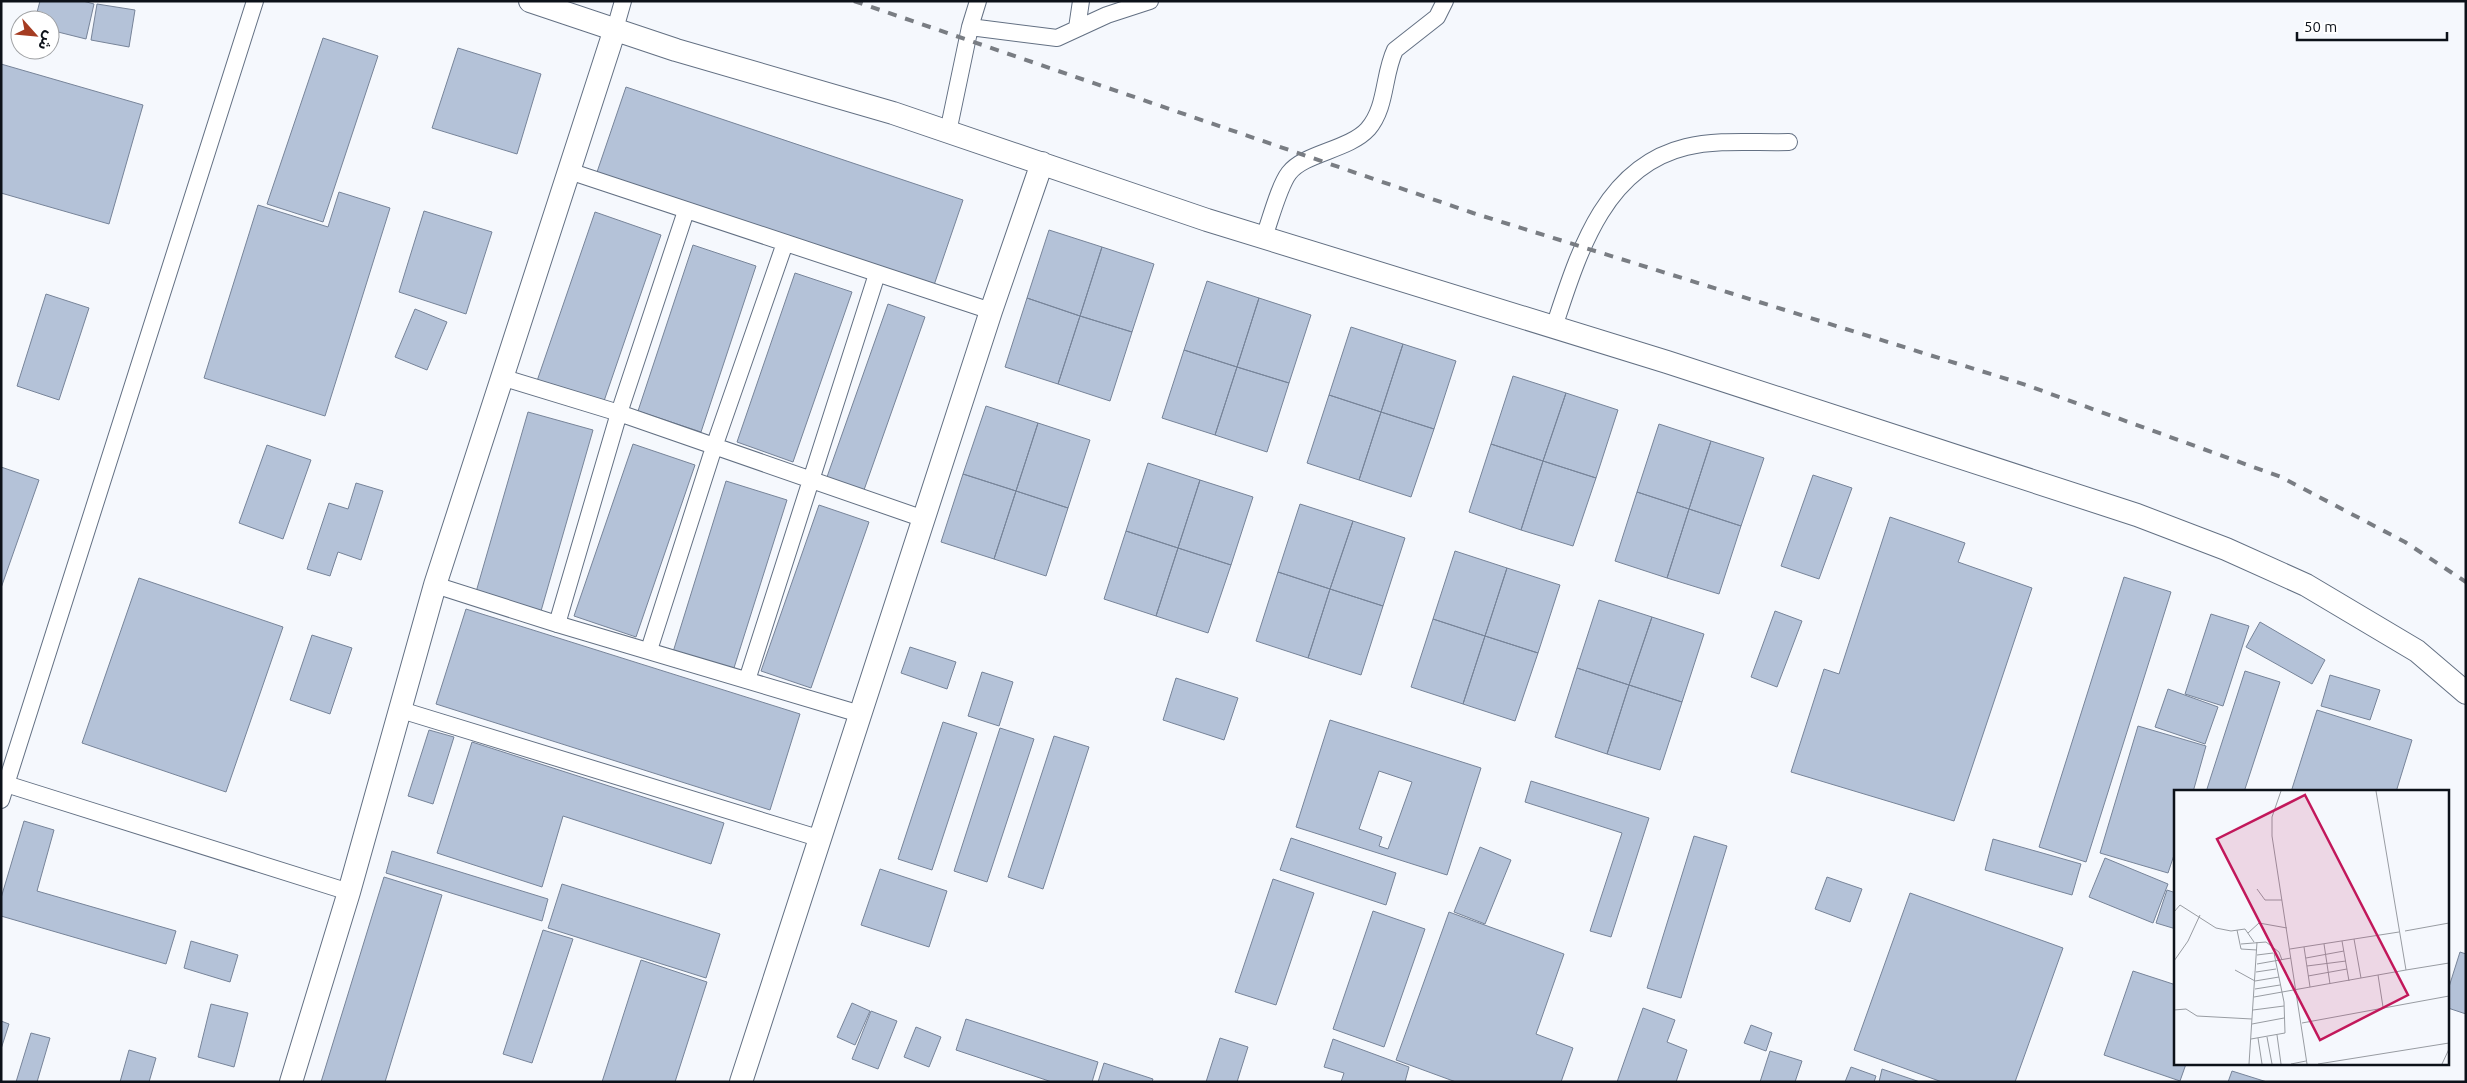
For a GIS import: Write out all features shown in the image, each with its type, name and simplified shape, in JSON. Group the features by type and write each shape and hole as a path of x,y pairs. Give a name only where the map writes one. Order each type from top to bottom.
{"street":[{"path":"1,800 255,1"},
{"path":"530,1 676,50 893,113 1264,237 1554,327 2066,491 2226,549 2306,585 2382,628 2417,651 2466,692"},
{"path":"291,1082 349,892 435,585 624,1"},
{"path":"948,132 970,26 978,1"},
{"path":"1077,28 1081,1"},
{"path":"970,26 1056,38 1107,15 1150,1"},
{"path":"1264,237 1289,173 1300,165 1355,140 1368,129 1381,104 1395,50 1437,17 1445,1"},
{"path":"1554,327 1570,278 1602,208 1622,182 1638,169 1671,151 1689,146 1789,142"},
{"path":"741,1082 818,838 990,312 1042,163"},
{"path":"569,171 990,312"},
{"path":"557,624 619,413 686,210"},
{"path":"648,650 714,447 785,243"},
{"path":"747,680 877,274"},
{"path":"501,377 619,413 810,481 924,518"},
{"path":"435,585 557,624 860,714"},
{"path":"401,710 818,838"},
{"path":"6,784 349,892"}],"building":[{"path":"40,1 83,1 94,4 86,39 60,32 60,10 38,10"},
{"path":"97,4 135,10 129,47 91,40"},
{"path":"323,38 378,56 323,222 267,204"},
{"path":"458,48 541,74 517,154 432,128"},
{"path":"1,64 143,105 109,224 1,193"},
{"path":"626,87 963,200 932,291 595,178"},
{"path":"339,192 390,208 325,416 204,378 258,205 328,227"},
{"path":"424,211 492,232 466,314 399,292"},
{"path":"595,212 661,235 603,404 537,381"},
{"path":"1049,230 1102,247 1080,316 1027,298"},
{"path":"693,245 756,266 701,432 638,411"},
{"path":"1102,247 1154,264 1132,332 1080,316"},
{"path":"795,273 852,292 793,462 737,442"},
{"path":"1207,281 1259,298 1237,367 1184,350"},
{"path":"46,294 89,308 59,400 17,386"},
{"path":"1027,298 1080,316 1058,384 1005,367"},
{"path":"1259,298 1311,315 1289,383 1237,367"},
{"path":"888,304 925,317 864,490 827,477"},
{"path":"415,309 447,322 427,370 395,357"},
{"path":"1080,316 1132,332 1110,401 1058,384"},
{"path":"1351,327 1403,344 1381,412 1329,395"},
{"path":"1403,344 1456,361 1434,429 1381,412"},
{"path":"1184,350 1237,367 1215,435 1162,418"},
{"path":"1237,367 1289,383 1267,452 1215,435"},
{"path":"1513,376 1566,393 1543,461 1491,444"},
{"path":"1566,393 1618,410 1596,478 1543,461"},
{"path":"1329,395 1381,412 1359,480 1307,463"},
{"path":"986,406 1038,423 1016,491 963,474"},
{"path":"528,412 593,430 541,611 476,592"},
{"path":"1381,412 1434,429 1411,497 1359,480"},
{"path":"1038,423 1090,440 1068,508 1016,491"},
{"path":"1659,424 1711,441 1689,509 1637,492"},
{"path":"1711,441 1764,458 1741,526 1689,509"},
{"path":"633,444 695,465 636,637 574,616"},
{"path":"1491,444 1543,461 1521,530 1469,512"},
{"path":"267,445 311,460 283,539 239,523"},
{"path":"1543,461 1596,478 1573,546 1521,530"},
{"path":"1148,463 1200,480 1178,548 1126,531"},
{"path":"1,467 39,480 1,588"},
{"path":"963,474 1016,491 994,559 941,542"},
{"path":"1813,475 1852,488 1819,579 1781,566"},
{"path":"1200,480 1253,497 1231,565 1178,548"},
{"path":"726,481 787,500 733,671 673,652"},
{"path":"356,483 383,491 361,560 338,552 330,576 307,569 329,503 348,509"},
{"path":"1016,491 1068,508 1046,576 994,559"},
{"path":"1637,492 1689,509 1667,578 1615,561"},
{"path":"1300,504 1353,521 1330,589 1278,572"},
{"path":"819,505 869,522 811,688 761,671"},
{"path":"1689,509 1741,526 1719,594 1667,578"},
{"path":"1890,517 1965,543 1958,562 2032,588 1954,821 1791,772 1824,669 1839,674"},
{"path":"1353,521 1405,538 1383,606 1330,589"},
{"path":"1126,531 1178,548 1156,616 1104,599"},
{"path":"1178,548 1231,565 1208,633 1156,616"},
{"path":"1455,551 1507,568 1485,636 1433,619"},
{"path":"1507,568 1560,585 1538,653 1485,636"},
{"path":"1278,572 1330,589 1308,658 1256,641"},
{"path":"2124,577 2171,592 2086,862 2039,847"},
{"path":"139,578 283,627 226,792 82,743"},
{"path":"1330,589 1383,606 1361,675 1308,658"},
{"path":"1599,600 1652,617 1629,685 1577,668"},
{"path":"466,609 800,714 770,810 436,704"},
{"path":"1775,611 1802,621 1777,687 1751,677"},
{"path":"2211,614 2249,626 2223,706 2185,694"},
{"path":"1652,617 1704,634 1682,702 1629,685"},
{"path":"1433,619 1485,636 1463,704 1411,687"},
{"path":"2260,622 2325,660 2312,684 2246,647"},
{"path":"312,635 352,648 330,714 290,700"},
{"path":"1485,636 1538,653 1515,721 1463,704"},
{"path":"910,647 956,662 947,689 901,673"},
{"path":"1577,668 1629,685 1607,754 1555,737"},
{"path":"2245,671 2280,682 2245,790 2207,790"},
{"path":"982,672 1013,682 999,726 968,716"},
{"path":"2330,675 2380,690 2370,720 2321,706"},
{"path":"1176,678 1238,698 1224,740 1163,720"},
{"path":"1629,685 1682,702 1660,770 1607,754"},
{"path":"2168,689 2218,707 2205,744 2155,727"},
{"path":"2317,710 2412,740 2397,790 2292,790"},
{"path":"1330,720 1481,768 1447,875 1296,827","holes":["1379,771 1412,782 1388,849 1379,846 1382,837 1359,829"]},
{"path":"943,722 977,733 932,870 898,859"},
{"path":"2138,726 2206,746 2194,790 2174,790 2174,855 2168,873 2100,853"},
{"path":"1000,728 1034,739 987,882 954,871"},
{"path":"429,730 454,737 433,804 408,796"},
{"path":"1054,736 1089,747 1043,889 1008,877"},
{"path":"472,742 724,823 711,864 563,816 542,887 437,853"},
{"path":"1531,781 1649,818 1611,937 1590,931 1622,833 1525,802"},
{"path":"24,821 54,830 37,891 176,931 166,964 1,916 1,898"},
{"path":"1694,836 1727,846 1681,998 1647,988"},
{"path":"1291,838 1396,873 1386,905 1280,870"},
{"path":"1993,839 2081,864 2072,895 1985,870"},
{"path":"1480,847 1511,860 1485,924 1454,912"},
{"path":"392,851 548,899 542,921 386,873"},
{"path":"2105,858 2168,884 2153,923 2089,897"},
{"path":"880,869 947,891 929,947 861,925"},
{"path":"384,877 442,895 385,1082 321,1082"},
{"path":"1827,877 1862,889 1850,922 1815,909"},
{"path":"1273,879 1314,893 1276,1005 1235,992"},
{"path":"562,884 720,934 706,978 548,928"},
{"path":"2167,890 2174,892 2174,928 2156,923"},
{"path":"1910,893 2063,948 2015,1082 1942,1082 1854,1050"},
{"path":"1373,911 1425,929 1384,1047 1333,1029"},
{"path":"1449,912 1564,954 1536,1034 1573,1048 1561,1082 1456,1082 1396,1060"},
{"path":"543,930 573,939 532,1063 503,1054"},
{"path":"191,941 238,955 230,982 184,968"},
{"path":"2460,952 2466,954 2466,1014 2450,1009 2450,984"},
{"path":"641,960 707,982 675,1082 602,1082"},
{"path":"2133,971 2174,984 2174,1066 2185,1066 2180,1081 2104,1055"},
{"path":"852,1003 870,1011 855,1045 837,1037"},
{"path":"211,1004 248,1013 234,1067 198,1057"},
{"path":"1643,1008 1675,1020 1667,1042 1687,1050 1676,1082 1617,1082"},
{"path":"871,1011 897,1021 878,1069 852,1059"},
{"path":"966,1019 1098,1062 1092,1082 1052,1082 956,1050"},
{"path":"1,1021 9,1024 1,1049"},
{"path":"1751,1025 1772,1033 1766,1051 1744,1043"},
{"path":"916,1027 941,1037 929,1067 904,1057"},
{"path":"31,1033 50,1038 37,1082 16,1082"},
{"path":"1220,1038 1248,1047 1237,1082 1206,1082"},
{"path":"1333,1039 1409,1067 1405,1082 1341,1082 1344,1073 1324,1067"},
{"path":"129,1050 156,1058 149,1082 120,1082"},
{"path":"1770,1051 1802,1061 1795,1082 1760,1082"},
{"path":"1104,1063 1153,1079 1152,1082 1098,1082"},
{"path":"1851,1067 1876,1076 1874,1082 1845,1082"},
{"path":"1882,1069 1920,1082 1879,1082"},
{"path":"2232,1071 2267,1082 2228,1082"}],"railway":[{"path":"854,1 1473,213 2026,385 2281,477 2405,542 2466,582"}]}
